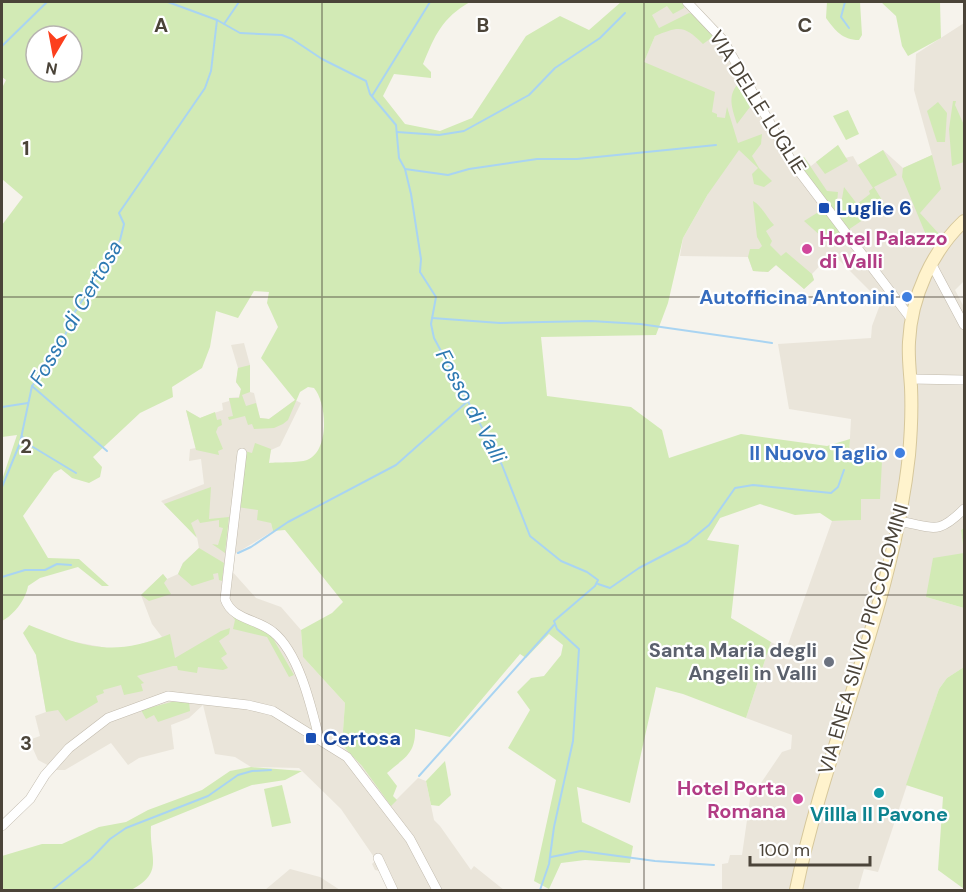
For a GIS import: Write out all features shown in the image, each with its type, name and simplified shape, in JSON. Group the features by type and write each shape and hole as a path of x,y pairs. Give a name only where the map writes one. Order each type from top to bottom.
{"main road":[{"name":"VIA ENEA SILVIO PICCOLOMINI","path":"796,891 813,813 858,670 898,520 910,447 911,379 908,348 912,320 932,263 945,242 964,221"}],"street":[{"name":"VIA DELLE LUGLIE","path":"687,2 723,40 792,162 912,320"},
{"path":"932,263 964,325"},
{"path":"911,379 964,380"},
{"path":"243,453 224,589 225,599 227,605 241,616 268,628 281,640 304,685 319,738"},
{"path":"898,520 943,528 964,509"},
{"path":"2,826 30,799 59,758 108,718 164,697 187,697 262,707 345,754 410,839 437,891"},
{"path":"378,858 393,891"}],"shaded area":[{"path":"621,2 692,2 729,41 798,163 804,157 811,166 838,145 845,158 853,156 858,165 883,150 903,168 932,155 914,90 916,54 964,23 964,281 955,290 964,307 964,528 961,530 964,553 926,597 964,608 964,667 947,678 939,689 878,872 864,869 858,890 722,890 722,864 728,863 730,855 742,855 750,799 782,752 791,749 792,735 746,718 771,642 786,650 832,521 860,520 861,499 879,499 849,455 851,419 789,409 778,344 871,338 872,326 881,302 832,253 812,274 814,280 804,289 776,265 768,272 753,271 748,257 680,256 683,238 708,194 636,80 655,36"},
{"path":"244,343 250,365 250,392 254,393 260,418 269,419 295,400 301,403 280,446 271,450 258,510 271,523 273,531 233,555 230,569 256,598 281,607 301,630 303,657 345,703 342,745 362,766 391,805 418,778 426,781 434,820 471,870 474,866 504,890 390,890 380,871 375,870 372,864 376,860 341,809 299,768 251,767 235,757 215,754 203,705 189,718 171,725 174,749 139,758 128,765 111,743 65,770 57,770 38,760 29,740 40,736 35,716 46,712 36,655 70,641 112,649 129,648 162,637 152,624 141,595 163,574 167,579 178,574 183,563 199,548 197,537 161,501 204,484 201,459 189,461 190,449 196,448 186,410 200,418 223,410 222,403 229,401 229,398 239,397 241,389 236,382 238,368 231,345"},
{"path":"290,869 320,877 340,890 265,890"}],"green space":[{"path":"2,2 470,2 453,14 440,28 423,64 431,72 431,78 394,74 383,96 405,124 440,131 472,118 526,36 560,16 589,30 621,2 683,2 684,8 673,14 667,6 652,15 659,28 689,13 696,15 714,36 703,44 686,30 676,29 663,33 655,36 644,62 715,92 712,112 717,114 717,117 725,118 727,107 738,143 762,134 761,144 752,156 759,168 772,181 764,187 754,184 752,174 758,168 739,150 708,194 683,238 668,303 656,335 541,337 547,396 631,407 662,430 669,458 741,434 827,446 850,439 849,455 882,461 880,499 861,499 861,520 832,521 820,513 795,515 760,504 720,518 707,540 739,545 731,618 771,642 746,718 683,694 656,687 630,803 577,787 582,822 633,846 630,863 585,860 561,863 549,889 534,881 556,780 508,748 530,710 517,692 531,678 544,676 561,655 563,645 549,634 526,658 520,654 450,737 415,729 415,737 408,755 387,773 397,786 393,796 397,800 391,806 362,766 342,745 345,703 303,657 301,630 332,613 343,602 285,530 273,531 271,523 257,520 258,510 237,507 245,451 252,453 255,443 271,449 269,463 303,461 314,455 323,437 322,404 314,388 308,387 300,392 288,420 274,428 254,429 252,424 248,425 245,416 229,420 228,417 233,416 229,398 239,398 241,389 236,382 238,368 250,365 250,392 242,395 246,406 256,403 260,418 269,419 295,400 261,358 278,327 267,303 269,292 254,291 238,318 216,311 210,347 202,368 172,387 173,397 140,413 93,457 102,467 100,477 89,483 72,478 61,469 54,473 23,516 48,558 79,559 109,586 102,586 78,567 40,578 28,586 19,606 2,621 2,480 17,435 2,437 2,225 23,197 2,179 2,88 6,80 2,77"},
{"path":"827,2 860,2 862,35 859,40 853,40 840,34 826,18"},
{"path":"881,2 940,2 941,38 908,56 902,46 896,16"},
{"path":"741,81 753,103 737,124 732,107 732,96"},
{"path":"953,101 956,101 955,105 964,125 964,162 952,166 949,129"},
{"path":"938,102 947,113 945,142 937,142 927,111"},
{"path":"848,110 859,134 846,140 833,116"},
{"path":"838,145 848,161 825,174 816,162"},
{"path":"883,150 897,175 874,187 885,205 848,230 839,216 844,187 857,204 870,194 869,191 873,188 858,165"},
{"path":"932,155 941,189 920,213 939,234 931,247 902,177 903,168"},
{"path":"804,157 827,191 838,192 836,213 798,163"},
{"path":"753,201 774,225 766,231 772,241 770,245 781,256 786,252 812,274 814,280 804,289 776,265 768,272 753,271 748,257 750,249 759,249 762,246 757,237"},
{"path":"825,208 844,233 831,245 804,221"},
{"path":"186,410 200,418 215,412 217,420 221,419 222,425 216,432 223,449 218,451 219,455 196,450"},
{"path":"211,487 209,519 229,517 225,553 212,544 218,545 223,528 219,527 219,520 200,523 198,519 191,523 197,538 164,504"},
{"path":"964,528 964,553 961,530"},
{"path":"199,548 224,563 222,581 219,580 218,573 213,574 214,579 192,586 178,574 183,563"},
{"path":"964,553 964,608 926,597 933,558"},
{"path":"163,574 167,579 164,583 171,594 149,601 141,595"},
{"path":"228,610 271,635 294,675 289,677 267,637 233,629 235,620"},
{"path":"29,625 66,639 98,647 131,646 170,634 175,658 230,628 229,634 219,641 227,654 221,658 228,668 223,670 198,667 197,673 178,670 177,666 173,666 140,675 137,676 144,683 141,684 143,691 124,695 121,685 103,690 104,693 96,696 98,702 66,721 58,710 46,712 36,655 23,633"},
{"path":"964,667 964,889 938,870 943,797 906,785 939,689 947,678"},
{"path":"179,700 189,702 190,711 158,722 154,715 146,719 141,710"},
{"path":"445,761 451,795 439,806 431,805 426,781"},
{"path":"251,767 302,771 285,780 252,785 151,826 152,870 142,883 131,890 2,890 2,856 42,844 62,844 99,827 126,822 148,810 202,790 230,771"},
{"path":"282,785 291,823 272,827 264,789"}],"waterway":[{"path":"2,46 47,2"},
{"name":"Fosso di Valli","path":"168,2 217,20 240,33 282,35 322,59 366,81 370,94 396,125 399,158 405,169 411,194 421,259 420,272 436,297 431,324 434,338 502,465 530,536 561,561 587,572 598,580 595,586 554,621 557,629 579,649 573,741 554,827 549,864 540,890"},
{"path":"224,24 239,2"},
{"path":"372,96 430,2"},
{"path":"845,2 841,17 849,28"},
{"path":"397,132 439,135 464,131 529,95 555,68 600,38 625,13"},
{"name":"Fosso di Certosa","path":"2,487 20,443 32,386 59,351 73,315 120,240 124,224 119,213 205,88 211,71 217,20"},
{"path":"405,169 448,175 469,169 537,159 577,159 716,145"},
{"path":"432,318 500,323 591,321 640,324 772,343"},
{"path":"32,386 107,451"},
{"path":"238,553 288,522 396,465 469,400"},
{"path":"2,407 28,403"},
{"path":"22,436 28,444 76,473"},
{"path":"598,584 610,588 639,568 687,543 709,525 735,488 753,485 831,493 838,487 844,470"},
{"name":"Fosso di Certosa","path":"2,577 25,570 45,570 57,564 71,565"},
{"path":"419,776 554,625"},
{"path":"52,890 91,859 110,839 126,828 208,796 238,775 252,771 271,770"},
{"path":"551,857 581,851 655,861 714,865"}],"place":[{"name":"Luglie 6","path":"824,208"},
{"name":"Hotel Palazzo di Valli","path":"807,249"},
{"name":"Autofficina Antonini","path":"907,297"},
{"name":"Il Nuovo Taglio","path":"900,453"},
{"name":"Santa Maria degli Angeli in Valli","path":"829,662"},
{"name":"Certosa","path":"311,738"},
{"name":"Villla Il Pavone","path":"879,793"},
{"name":"Hotel Porta Romana","path":"798,799"}]}
